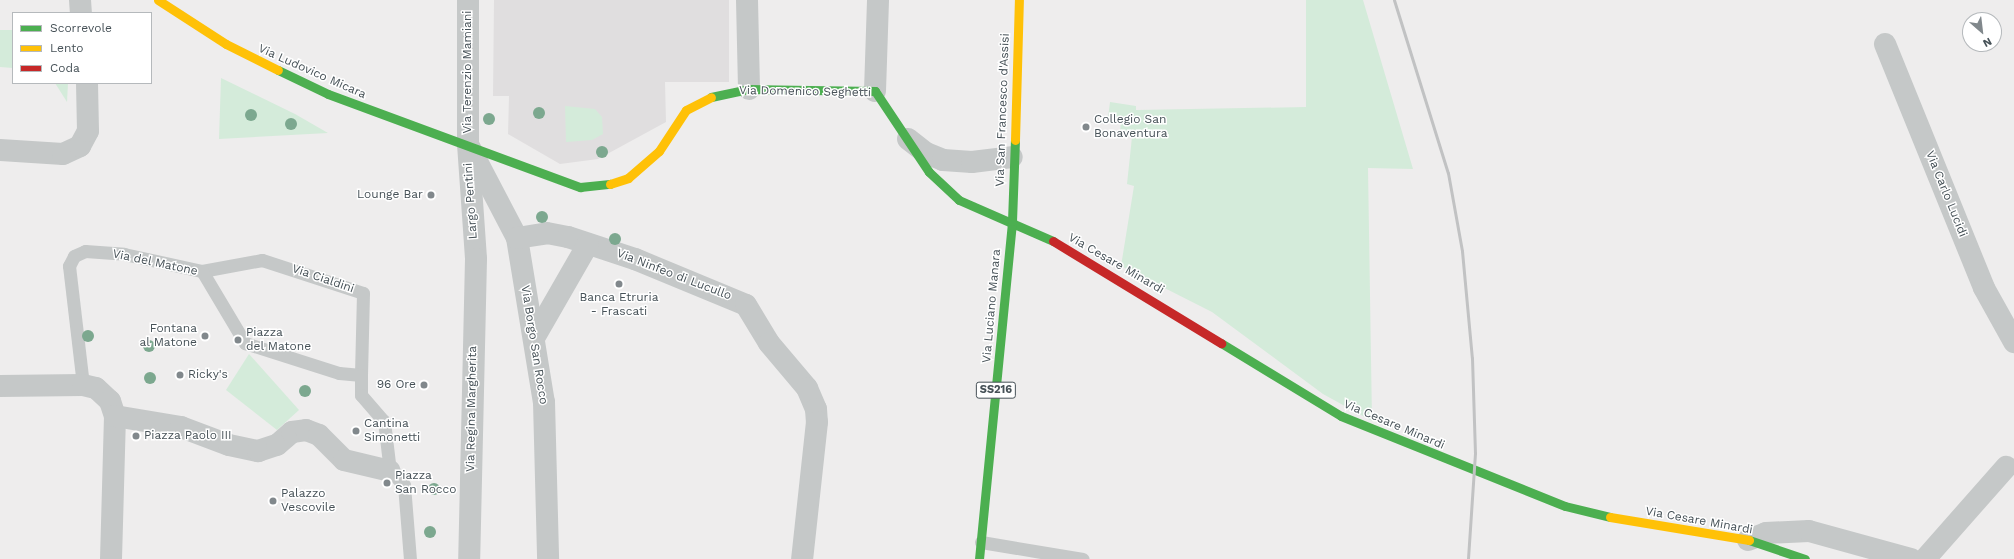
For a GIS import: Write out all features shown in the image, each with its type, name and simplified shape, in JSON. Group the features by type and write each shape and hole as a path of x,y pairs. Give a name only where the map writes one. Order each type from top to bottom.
{"street":[{"path":"80,0 81,12"},
{"name":"Via Ludovico Micara","path":"158,0 226,44 304,84 381,115 468,144"},
{"name":"Via Terenzio Mamiani","path":"468,0 468,144"},
{"path":"747,0 749,89"},
{"path":"875,91 878,0"},
{"name":"Via San Francesco d'Assisi","path":"1012,221 1012,157 1019,0"},
{"name":"Via Carlo Lucidi","path":"1885,44 1984,288 2014,342"},
{"path":"0,150 63,154 80,146 88,131 88,84"},
{"name":"Via Domenico Seghetti","path":"468,144 569,184 606,186 628,178 646,165 666,142 678,119 694,104 719,93 749,89 875,91 928,172 950,193 979,210 1012,221"},
{"name":"Via Domenico Seghetti","path":"903,133 926,153 943,160 972,162 1012,157"},
{"name":"Largo Pentini","path":"468,144 476,259"},
{"name":"Via Borgo San Rocco","path":"468,144 514,232 534,338 545,426 548,559"},
{"path":"473,220 486,218 514,232"},
{"name":"Via Cesare Minardi","path":"1012,221 1052,240 1154,299 1300,394 1358,425 1577,510 1748,540 1805,559"},
{"name":"Via Luciano Manara","path":"979,559 1012,221"},
{"name":"Via Ninfeo di Lucullo","path":"514,232 547,233 588,244 737,299 751,310 769,343 803,382 814,402 817,422 802,559"},
{"path":"534,338 588,244"},
{"name":"Via Regina Margherita","path":"469,559 476,259"},
{"path":"0,386 83,385 105,395 115,416 111,559"},
{"path":"115,416 181,427 229,445 258,451 276,446 292,432 306,430 319,435 344,460 390,471"},
{"path":"1925,559 2006,467"},
{"path":"1748,540 1771,532 1809,532 1911,559"}],"lane":[{"name":"Via del Matone","path":"83,385 69,266 74,256 86,251 124,254 202,271 245,343 330,370 361,375"},
{"name":"Via Cialdini","path":"202,271 262,260 363,293 361,375"},
{"path":"361,375 361,395 384,420 390,471 404,484 410,559"},
{"path":"981,542 1083,559"}],"shaded area":[{"path":"494,0 729,0 729,82 665,82 666,122 598,159 560,164 508,134 509,96 493,96"}],"green space":[{"path":"1306,0 1363,0 1413,169 1368,168 1372,421 1323,394 1212,312 1121,266 1134,186 1127,184 1132,137 1120,135 1121,119 1108,118 1110,102 1136,106 1136,110 1306,107"},
{"path":"0,30 12,30 12,68 0,67"},
{"path":"221,78 295,114 328,133 219,139"},
{"path":"56,84 68,84 67,102"},
{"path":"565,106 595,109 602,117 603,134 592,140 566,142"},
{"path":"249,354 299,410 277,430 226,390"}],"railway":[{"path":"1394,0 1448,173 1462,251 1472,358 1475,453 1468,559"}],"traffic: fast":[{"path":"278,70 328,94 580,187 610,184"},
{"path":"711,97 749,89 875,91 929,172 959,200 1053,241"},
{"path":"979,559 1012,221 1015,140"},
{"path":"1221,343 1341,416 1565,506 1610,517"},
{"path":"1749,540 1805,559"}],"traffic: slow":[{"path":"158,0 226,44 278,70"},
{"path":"1015,140 1019,0"},
{"path":"610,184 628,178 659,151 686,110 711,97"},
{"path":"1610,517 1749,540"}],"traffic: jam":[{"path":"1053,241 1221,343"}],"place":[{"name":"Collegio San Bonaventura","path":"1086,127"},
{"name":"Lounge Bar","path":"431,195"},
{"name":"Banca Etruria - Frascati","path":"619,284"},
{"name":"Fontana al Matone","path":"205,336"},
{"name":"Piazza del Matone","path":"238,340"},
{"name":"Ricky's","path":"180,375"},
{"name":"96 Ore","path":"424,385"},
{"name":"Cantina Simonetti","path":"356,431"},
{"name":"Piazza Paolo III","path":"136,436"},
{"name":"Piazza San Rocco","path":"387,483"},
{"name":"Palazzo Vescovile","path":"273,501"}]}
